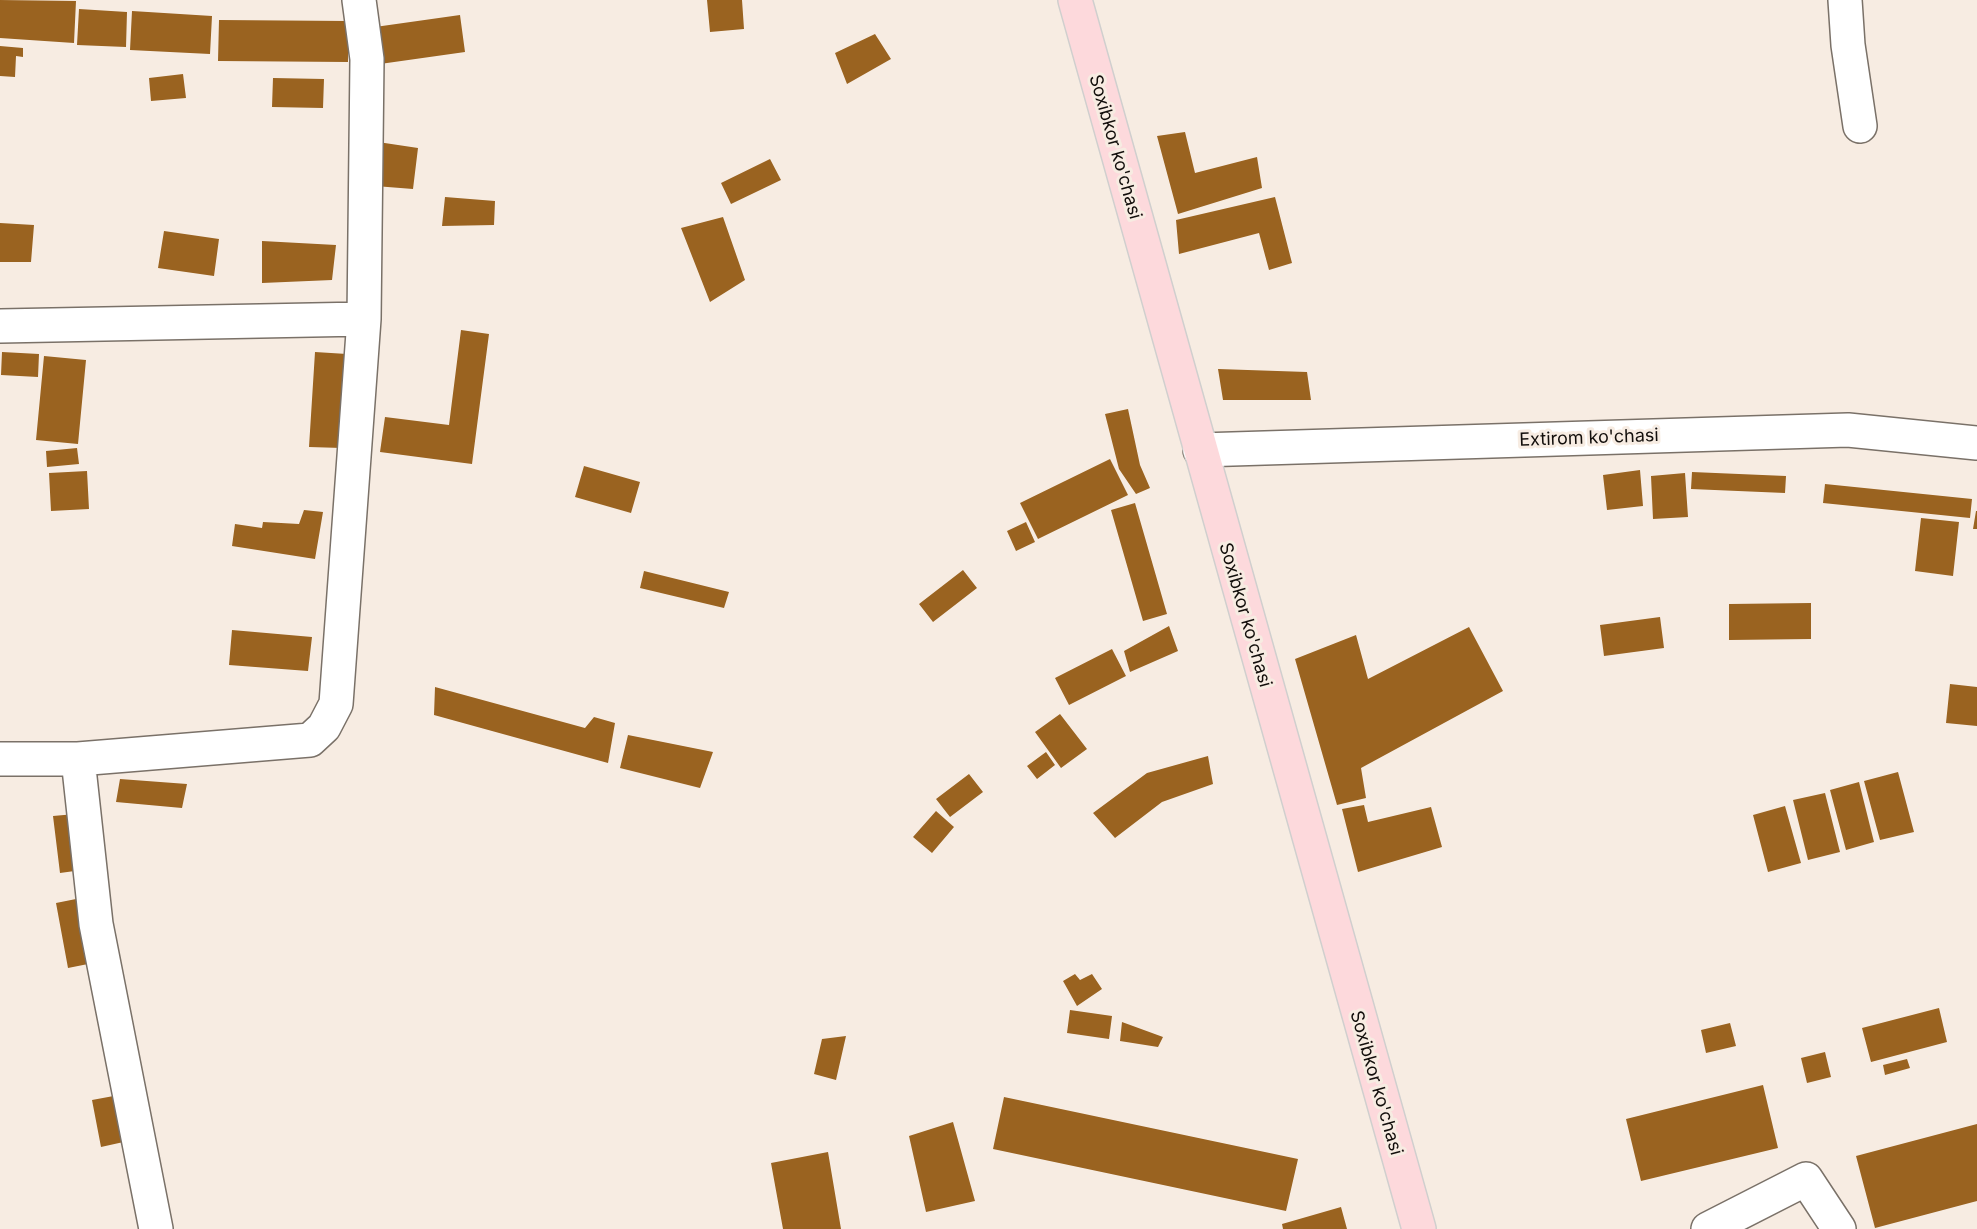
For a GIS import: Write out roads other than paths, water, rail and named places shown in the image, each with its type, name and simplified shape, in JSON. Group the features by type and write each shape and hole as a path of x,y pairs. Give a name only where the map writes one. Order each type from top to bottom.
{"main road":[{"name":"Soxibkor ko'chasi","path":"1075,0 1419,1229"}],"street":[{"path":"0,759 78,759 310,740 324,727 336,704 364,319 367,59 359,0"},
{"path":"1845,0 1848,45 1860,126"},
{"path":"0,326 364,319"},
{"name":"Extirom ko'chasi","path":"1200,450 1848,430 1977,443"},
{"path":"78,759 96,924 156,1229"},
{"path":"1708,1229 1806,1179 1839,1229"}]}
